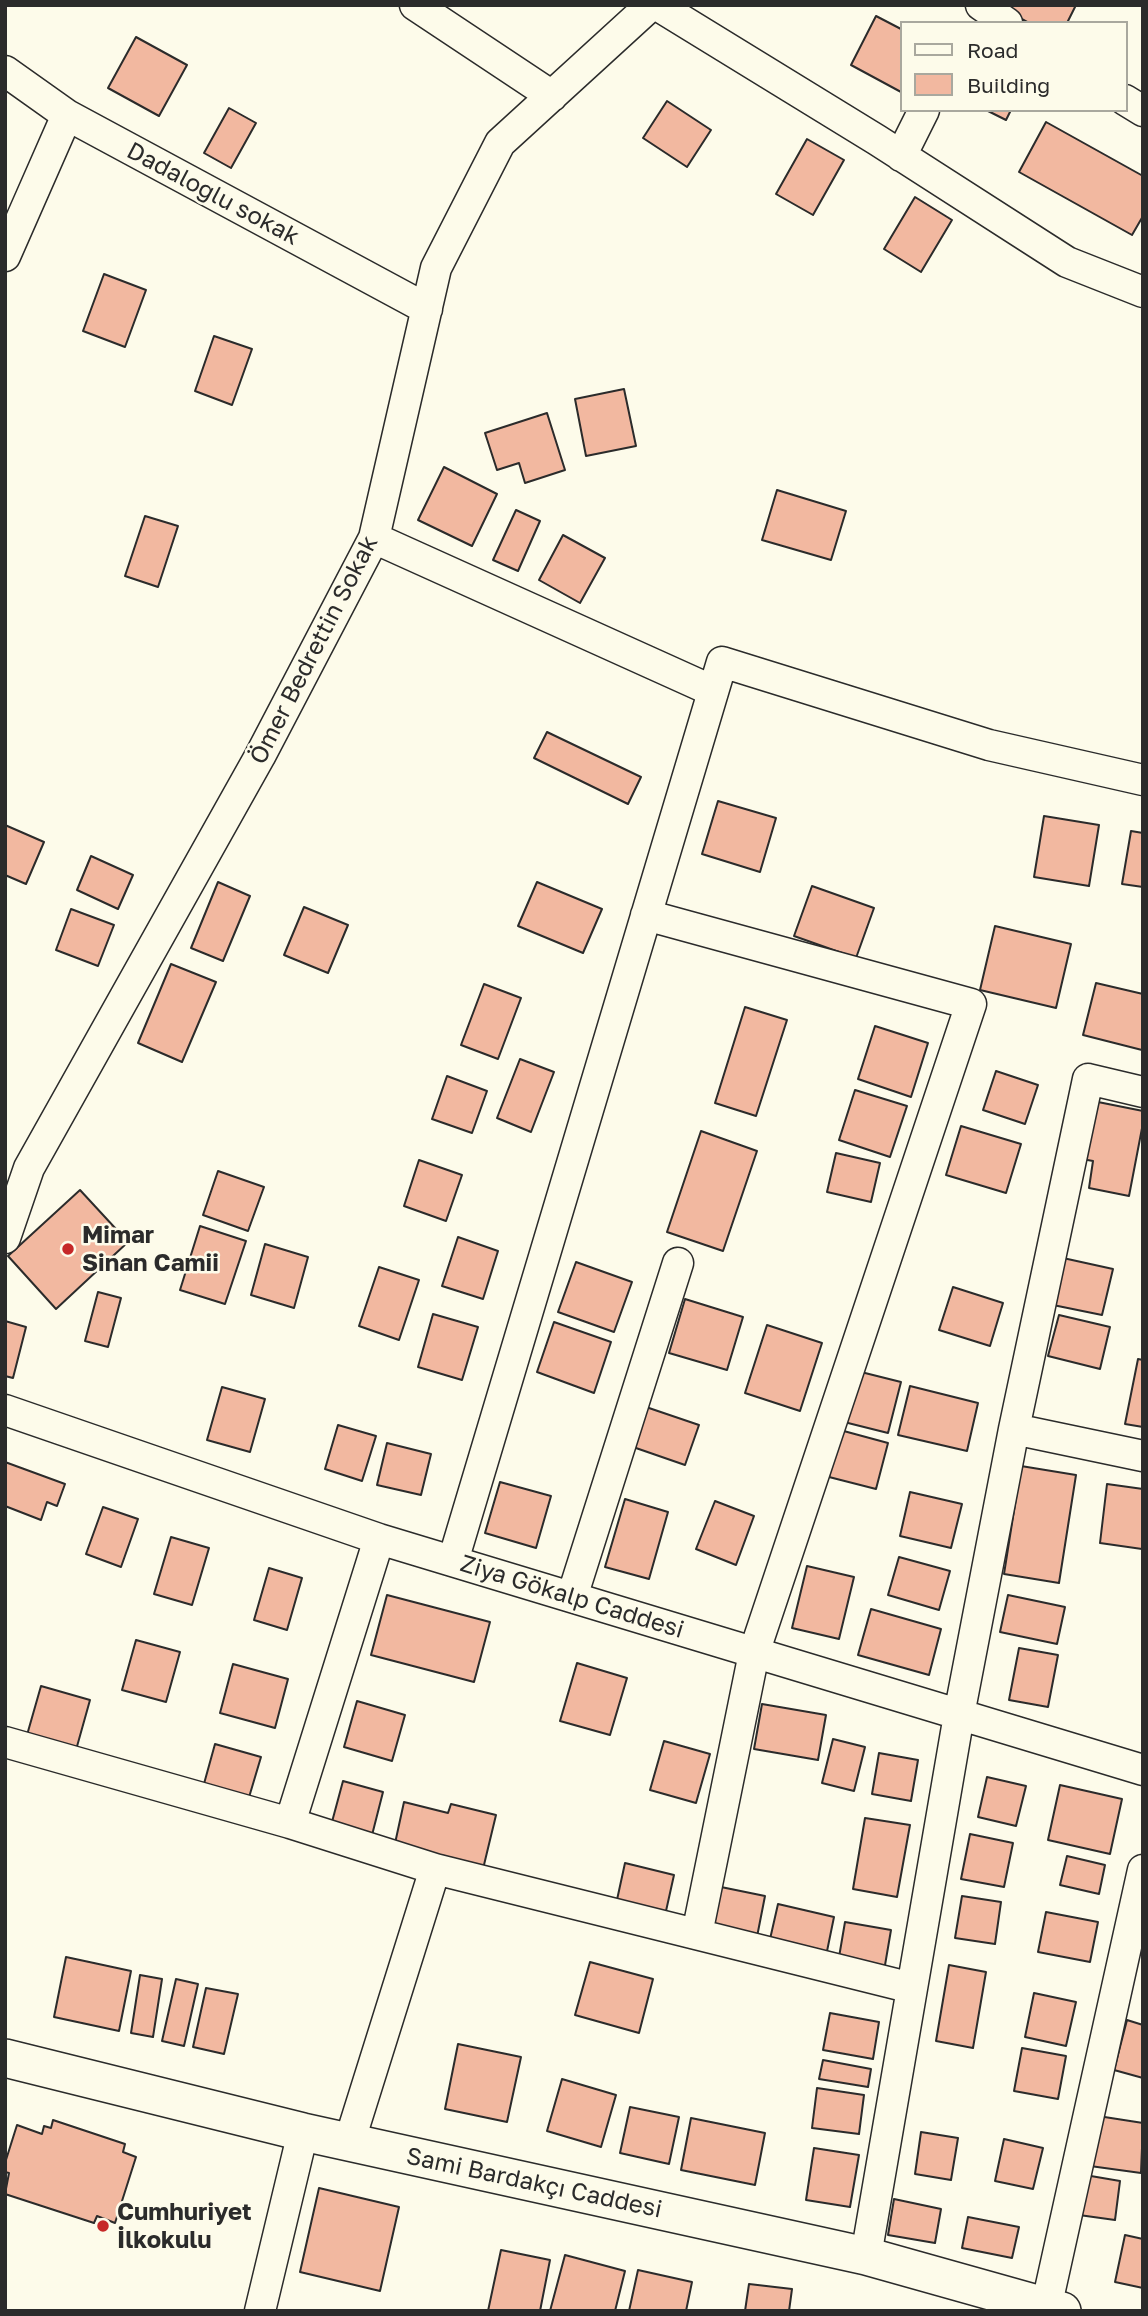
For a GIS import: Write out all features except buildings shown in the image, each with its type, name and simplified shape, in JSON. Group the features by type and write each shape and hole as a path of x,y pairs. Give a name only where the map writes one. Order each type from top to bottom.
{"street":[{"path":"415,5 552,96"},
{"name":"Ömer Bedrettin Sokak","path":"5,1238 29,1168 260,756 374,538 436,268 500,143 651,5"},
{"path":"657,5 1068,262 1143,292"},
{"path":"970,21 979,5 1004,21"},
{"name":"Dadaloğlu sokak","path":"5,71 67,116 427,309"},
{"path":"1127,101 1143,111"},
{"path":"901,156 923,112"},
{"path":"5,256 67,116"},
{"path":"374,538 713,691"},
{"path":"453,1561 722,662 989,745 1143,780"},
{"path":"646,915 971,1004 754,1653 697,1934"},
{"path":"866,2256 959,1715 1014,1429 1088,1079 1143,1092"},
{"path":"572,1597 678,1263"},
{"name":"Ziya Gökalp Caddesi","path":"5,1410 379,1539 1143,1770"},
{"path":"1014,1429 1143,1457"},
{"path":"290,1823 379,1539"},
{"path":"5,1742 290,1823 435,1869 912,1988"},
{"path":"349,2143 435,1869"},
{"path":"1054,2309 1143,1870"},
{"name":"Sami Bardakçı Caddesi","path":"5,2057 303,2133 866,2256 1054,2309"},
{"path":"260,2311 303,2133"}],"place":[{"name":"Mimar Sinan Camii","path":"68,1249"},
{"name":"Cumhuriyet İlkokulu","path":"103,2226"}]}
